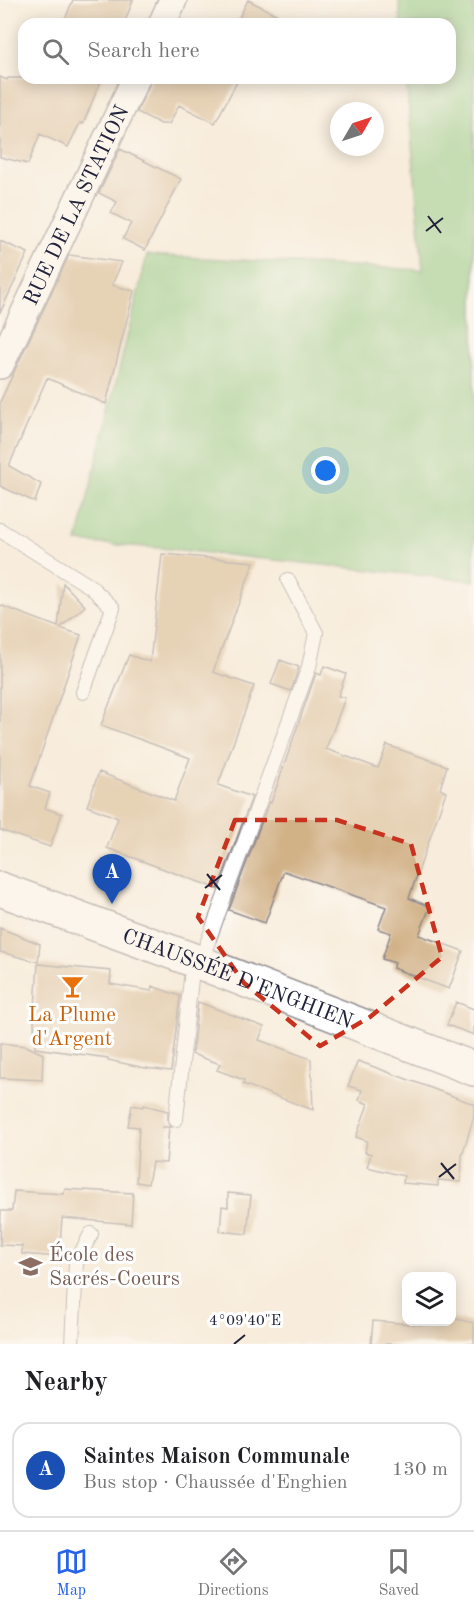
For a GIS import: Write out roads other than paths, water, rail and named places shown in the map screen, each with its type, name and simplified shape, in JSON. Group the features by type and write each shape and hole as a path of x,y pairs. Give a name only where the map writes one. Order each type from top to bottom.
{"main road":[{"name":"CHAUSSÉE D'ENGHIEN","path":"0,889 474,1069"}],"street":[{"path":"165,18 174,0"},
{"name":"RUE DE LA STATION","path":"0,365 133,84"}],"lane":[{"path":"0,530 91,587 113,608 83,692"},
{"path":"176,1119 197,962 309,668 316,633 288,580"},
{"path":"72,1344 76,1263 91,1234"}],"place":[{"name":"Saintes Maison Communale","path":"112,904"},
{"name":"La Plume d'Argent","path":"72,986"},
{"name":"École des Sacrés-Coeurs","path":"31,1266"}]}
